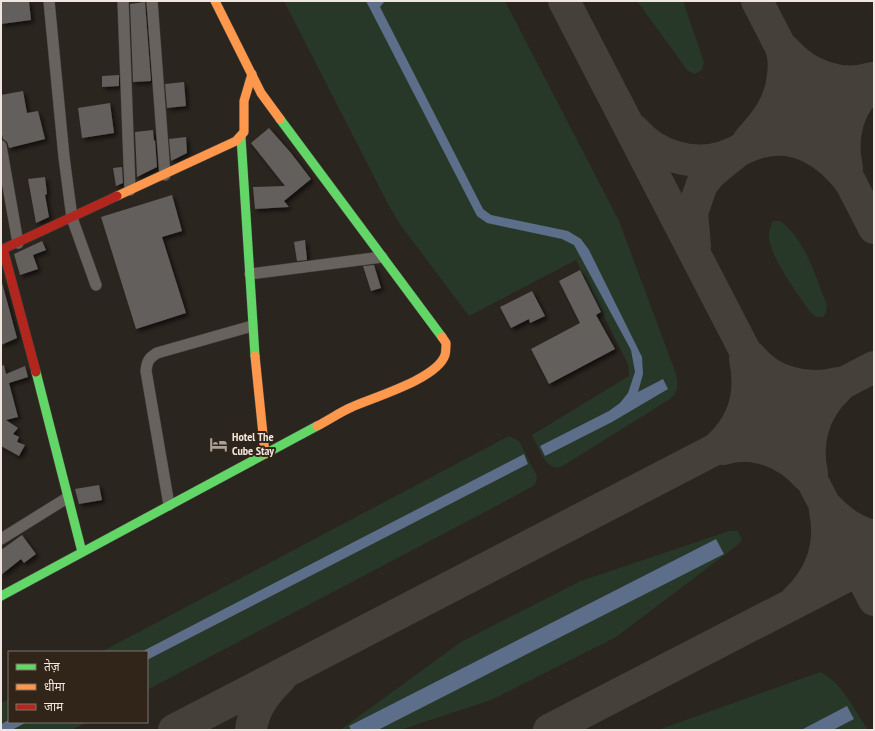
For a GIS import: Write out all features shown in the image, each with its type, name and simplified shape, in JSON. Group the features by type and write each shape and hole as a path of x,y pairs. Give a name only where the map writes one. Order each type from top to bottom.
{"street":[{"path":"48,1 64,157 72,218 96,285"},
{"path":"123,1 130,190"},
{"path":"152,1 166,175"},
{"path":"1,596 352,407 410,384 437,365 445,356 446,343 262,93 215,1"},
{"path":"252,74 244,101 245,126 241,137 252,326 265,454"},
{"path":"82,552 67,498 39,382 2,250 130,190 166,175 236,141 241,137"},
{"path":"1,146 18,243"},
{"path":"250,274 382,257"},
{"path":"170,505 146,371 146,362 157,353 252,326"},
{"path":"1,538 67,498"}],"green space":[{"path":"284,1 505,1 619,221 676,374 677,388 670,399 561,467 555,467 546,462 532,435 629,376 628,364 576,260 469,316 402,227 389,206"},
{"path":"637,1 683,1 704,62 702,70 695,74 688,71"},
{"path":"773,221 780,221 789,229 797,238 809,259 827,305 826,312 823,317 817,317 811,313 775,258 769,237"},
{"path":"509,436 519,441 537,476 536,482 533,486 148,689 148,659 528,464 524,454 143,651 103,651"},
{"path":"729,531 738,531 742,540 735,547 616,637 491,700 400,730 378,730 723,554 716,539 349,726 351,730 340,730 461,642 581,581"},
{"path":"820,672 835,683 841,690 868,730 833,730 854,719 847,707 801,730 658,730"},
{"path":"8,700 8,720 1,724 1,703"},
{"path":"25,723 85,723 72,730 12,730"}],"water":[{"path":"366,1 385,1 380,7 483,209 491,215 568,231 581,239 589,250 642,357 643,374 638,392 663,379 668,389 612,422 545,456 540,446 609,411 620,403 628,393 635,372 631,350 574,245 562,239 487,223 477,216"},
{"path":"524,454 528,464 148,659 148,651 143,651"},
{"path":"716,539 724,554 378,730 351,730 349,726"},
{"path":"847,706 854,719 833,730 801,730"},
{"path":"8,720 8,723 25,723 12,730 1,730 1,724"}],"building":[{"path":"1,1 29,1 31,20 1,24"},
{"path":"145,2 151,81 133,82 130,4"},
{"path":"119,75 119,86 102,87 102,76"},
{"path":"184,82 186,106 167,108 165,84"},
{"path":"23,91 27,113 38,111 45,139 9,148 7,142 3,139 1,130 1,95"},
{"path":"110,103 114,133 82,138 78,108"},
{"path":"269,128 311,179 284,201 289,207 255,209 253,187 285,186 251,143"},
{"path":"153,130 157,167 137,177 135,132"},
{"path":"186,137 187,153 171,161 169,139"},
{"path":"122,167 123,183 116,186 113,168"},
{"path":"45,177 47,194 45,195 49,217 36,223 28,179"},
{"path":"172,195 182,231 162,237 186,313 136,329 101,217"},
{"path":"305,240 307,260 297,261 294,242"},
{"path":"42,241 46,250 33,255 38,269 20,275 14,254"},
{"path":"374,265 381,288 371,291 363,266"},
{"path":"580,270 601,312 596,315 615,349 549,384 531,349 580,323 559,281"},
{"path":"1,279 17,338 1,345"},
{"path":"532,291 545,316 530,323 529,319 511,328 500,307"},
{"path":"4,365 6,374 25,366 28,377 9,383 18,417 6,420 18,428 13,434 19,437 17,442 25,445 19,456 1,446 1,366"},
{"path":"99,485 102,500 79,504 75,489"},
{"path":"22,535 36,554 24,563 21,559 1,575 1,550"}],"taxiway":[{"path":"564,1 874,600"},
{"path":"757,1 874,228"},
{"path":"749,140 772,111 779,95 784,70 782,51"},
{"path":"786,51 804,67 825,77 848,81 860,81 872,78"},
{"path":"695,246 692,213 702,184 711,173 738,151 874,80"},
{"path":"847,168 845,144 848,122 857,101 873,84"},
{"path":"634,130 652,146 663,152 674,157 699,161 723,157 757,143 771,140 798,142 810,147 833,162 851,183"},
{"path":"751,357 759,366 769,373 791,383 814,386 838,383"},
{"path":"719,446 735,427 744,406 748,383 745,359"},
{"path":"174,730 874,367"},
{"path":"812,473 810,450 813,427 823,406 838,388"},
{"path":"723,449 734,446 746,446 769,450 790,461 807,476"},
{"path":"828,508 849,526 874,536"},
{"path":"796,600 812,581 822,560 827,536 825,511"},
{"path":"549,730 874,562"},
{"path":"251,730 254,715 257,709 270,690 280,679"}],"traffic: fast":[{"path":"280,119 442,337"},
{"path":"241,137 255,356"},
{"path":"36,372 82,552"},
{"path":"1,596 317,426"}],"traffic: slow":[{"path":"215,1 261,93 280,119"},
{"path":"117,196 236,141 244,132 244,101 252,74"},
{"path":"317,426 348,409 404,386 430,372 440,364 445,355 446,343 442,337"},
{"path":"255,356 265,454"}],"traffic: jam":[{"path":"1,250 117,196"},
{"path":"3,249 36,372"}],"place":[{"name":"Hotel The Cube Stay","path":"219,444"}]}
